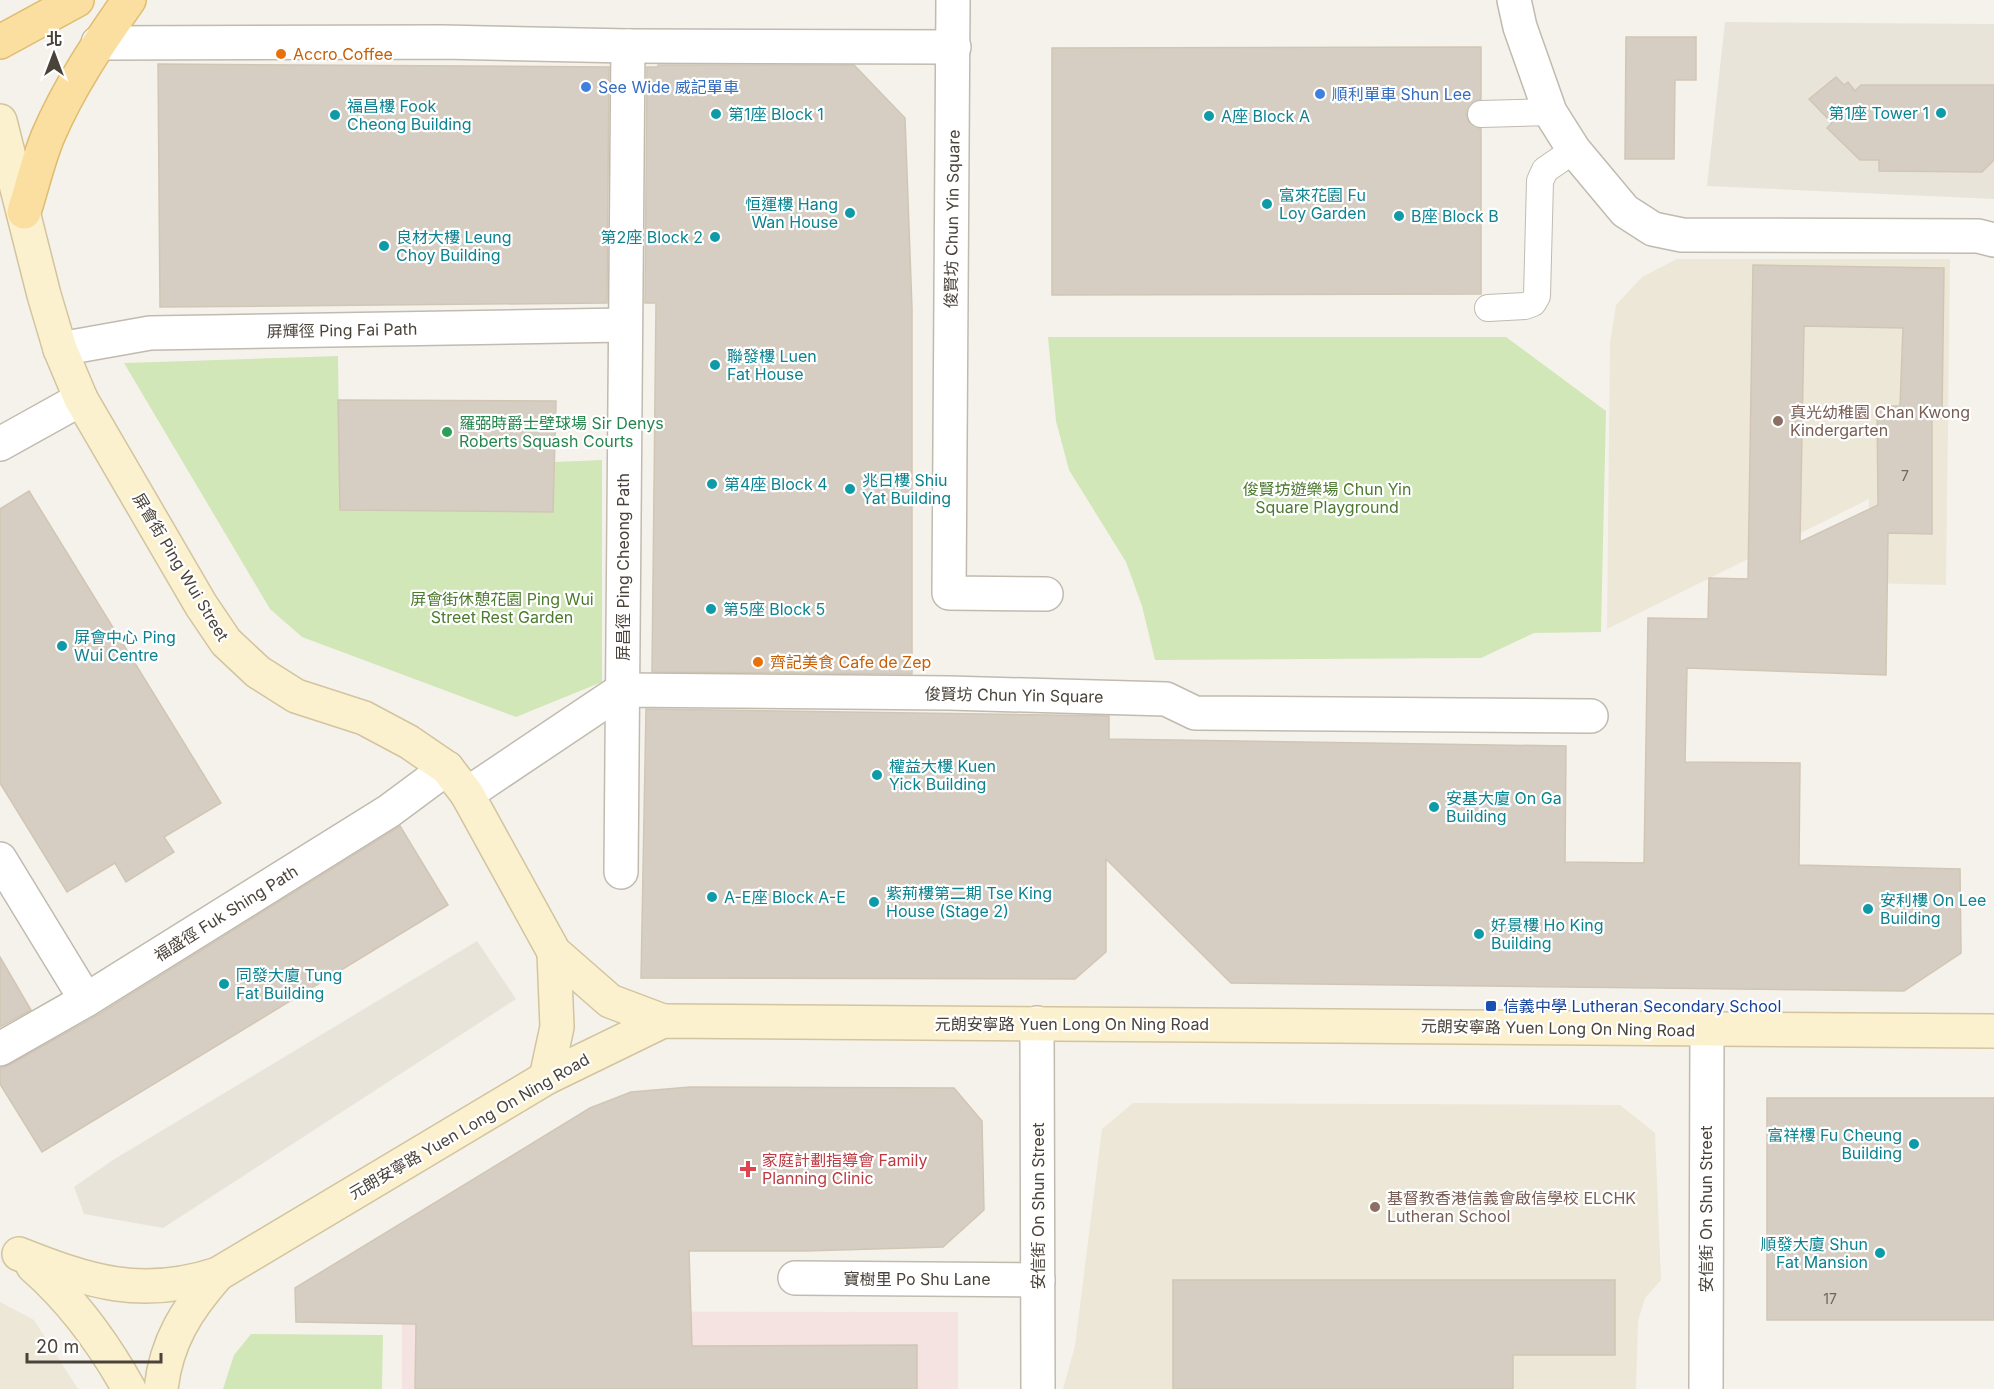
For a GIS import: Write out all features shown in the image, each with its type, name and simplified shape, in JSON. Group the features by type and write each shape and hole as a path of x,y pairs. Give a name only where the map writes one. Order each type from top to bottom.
{"main road":[{"path":"0,42 77,0"},
{"path":"24,212 47,137 77,77 129,0"},
{"name":"屏會街 Ping Wui Street","path":"0,121 44,295 60,349 81,399 201,605 226,642 258,672 296,696 364,718 409,742 447,768 467,794 554,952 610,1001 663,1021"},
{"name":"屏會街 Ping Wui Street","path":"546,1078 557,1027 554,952"},
{"name":"元朗安寧路 Yuen Long On Ning Road","path":"218,1274 546,1078 663,1021 1994,1031"},
{"path":"10,1248 78,1277 109,1284 163,1286 190,1283 218,1274"},
{"path":"10,1248 55,1285 87,1322 129,1389"},
{"path":"161,1389 171,1343 181,1321 218,1274"}],"street":[{"name":"俊賢坊 Chun Yin Square","path":"953,0 950,593 1046,594"},
{"path":"1514,0 1520,27 1550,112 1574,150 1625,211 1653,229 1682,235 1978,236 1994,240"},
{"path":"98,43 442,42 628,46 954,47"},
{"name":"屏昌徑 Ping Cheong Path","path":"621,872 628,46"},
{"name":"屏輝徑 Ping Fai Path","path":"60,349 150,333 624,325"},
{"path":"0,444 81,399"},
{"path":"467,794 622,690"},
{"name":"俊賢坊 Chun Yin Square","path":"622,690 1166,699 1195,713 1591,716"},
{"name":"福盛徑 Fuk Shing Path","path":"0,1049 86,1000 388,812 447,768"},
{"path":"0,859 86,1000"},
{"name":"安信街 On Shun Street","path":"1037,1023 1038,1389"},
{"name":"安信街 On Shun Street","path":"1706,1389 1707,1029"},
{"name":"寶樹里 Po Shu Lane","path":"795,1278 1038,1280"}],"lane":[{"path":"1481,114 1550,112"},
{"path":"1488,308 1525,306 1533,303 1537,296 1540,180 1545,170 1574,150"}],"shaded area":[{"path":"1725,22 1994,24 1994,199 1707,186"},
{"name":"真光幼稚園 Chan Kwong Kindergarten","path":"1677,259 1950,259 1946,585 1868,583 1869,499 1607,629 1610,343 1616,305 1642,277"},
{"path":"477,941 516,999 163,1228 84,1214 74,1187 113,1160"},
{"name":"基督教香港信義會啟信學校 ELCHK Lutheran School","path":"1133,1103 1620,1105 1655,1133 1661,1280 1645,1298 1638,1321 1636,1389 1063,1389 1075,1346 1102,1129"},
{"path":"0,1302 34,1320 78,1389 0,1389"},
{"path":"402,1311 958,1312 958,1389 402,1389"}],"green space":[{"name":"俊賢坊遊樂場 Chun Yin Square Playground","path":"1048,337 1506,337 1606,411 1601,632 1534,633 1481,658 1155,660 1142,606 1126,562 1069,470 1056,421"},
{"name":"屏會街休憩花園 Ping Wui Street Rest Garden","path":"338,356 340,510 553,512 554,462 602,460 602,682 516,717 302,637 270,609 124,363"},
{"path":"251,1334 383,1335 382,1389 223,1389 234,1355"}],"building":[{"path":"1626,37 1696,37 1696,80 1675,80 1674,159 1625,159"},
{"name":"富來花園 Fu Loy Garden","path":"1481,47 1481,99 1473,102 1466,114 1469,122 1481,129 1481,294 1052,295 1052,48"},
{"path":"158,64 609,67 607,303 160,307"},
{"path":"658,65 854,65 905,118 912,308 912,674 652,672 656,303 645,303 647,67 658,67"},
{"name":"第1座 Tower 1","path":"1836,77 1844,85 1848,82 1855,91 1861,85 1994,85 1994,160 1982,172 1879,171 1879,160 1860,160 1827,128 1832,123 1809,99"},
{"path":"1753,265 1944,268 1942,418 1932,418 1932,534 1888,533 1886,675 1687,668 1685,762 1800,763 1799,865 1960,869 1961,953 1904,991 1231,983 1106,859 1106,952 1075,979 641,978 646,709 1109,716 1109,739 1566,746 1565,862 1644,863 1648,618 1708,619 1709,578 1748,579","holes":["1804,326 1903,328 1900,406 1877,406 1878,505 1800,542"]},
{"name":"羅弼時爵士壁球場 Sir Denys Roberts Squash Courts","path":"338,400 556,401 553,512 340,510"},
{"name":"屏會中心 Ping Wui Centre","path":"29,491 221,803 164,837 174,852 126,882 115,863 67,892 0,783 0,509"},
{"name":"同發大廈 Tung Fat Building","path":"400,826 448,905 42,1152 0,1084 0,1068 96,1016"},
{"path":"0,957 31,1010 0,1027"},
{"path":"690,1087 954,1088 982,1121 984,1210 943,1247 805,1251 689,1251 692,1346 917,1345 917,1389 415,1389 416,1324 296,1322 295,1288 590,1108 631,1092"},
{"path":"1767,1098 1994,1098 1994,1320 1767,1320"},
{"path":"1173,1280 1615,1280 1615,1355 1513,1355 1513,1389 1173,1389"}],"place":[{"name":"Accro Coffee","path":"281,54"},
{"name":"See Wide 威記單車","path":"586,87"},
{"name":"順利單車 Shun Lee","path":"1320,94"},
{"name":"第1座 Tower 1","path":"1941,113"},
{"name":"第1座 Block 1","path":"716,114"},
{"name":"福昌樓 Fook Cheong Building","path":"335,115"},
{"name":"A座 Block A","path":"1209,116"},
{"name":"富來花園 Fu Loy Garden","path":"1267,204"},
{"name":"恒運樓 Hang Wan House","path":"850,213"},
{"name":"B座 Block B","path":"1399,216"},
{"name":"第2座 Block 2","path":"715,237"},
{"name":"良材大樓 Leung Choy Building","path":"384,246"},
{"name":"聯發樓 Luen Fat House","path":"715,365"},
{"name":"真光幼稚園 Chan Kwong Kindergarten","path":"1778,421"},
{"name":"羅弼時爵士壁球場 Sir Denys Roberts Squash Courts","path":"447,432"},
{"name":"第4座 Block 4","path":"712,484"},
{"name":"兆日樓 Shiu Yat Building","path":"850,489"},
{"name":"第5座 Block 5","path":"711,609"},
{"name":"屏會中心 Ping Wui Centre","path":"62,646"},
{"name":"齊記美食 Cafe de Zep","path":"758,662"},
{"name":"權益大樓 Kuen Yick Building","path":"877,775"},
{"name":"安基大廈 On Ga Building","path":"1434,807"},
{"name":"A-E座 Block A-E","path":"712,897"},
{"name":"紫荊樓第二期 Tse King House (Stage 2)","path":"874,902"},
{"name":"安利樓 On Lee Building","path":"1868,909"},
{"name":"好景樓 Ho King Building","path":"1479,934"},
{"name":"同發大廈 Tung Fat Building","path":"224,984"},
{"name":"信義中學 Lutheran Secondary School","path":"1491,1006"},
{"name":"富祥樓 Fu Cheung Building","path":"1914,1144"},
{"name":"家庭計劃指導會 Family Planning Clinic","path":"748,1169"},
{"name":"基督教香港信義會啟信學校 ELCHK Lutheran School","path":"1375,1207"},
{"name":"順發大廈 Shun Fat Mansion","path":"1880,1253"}]}
